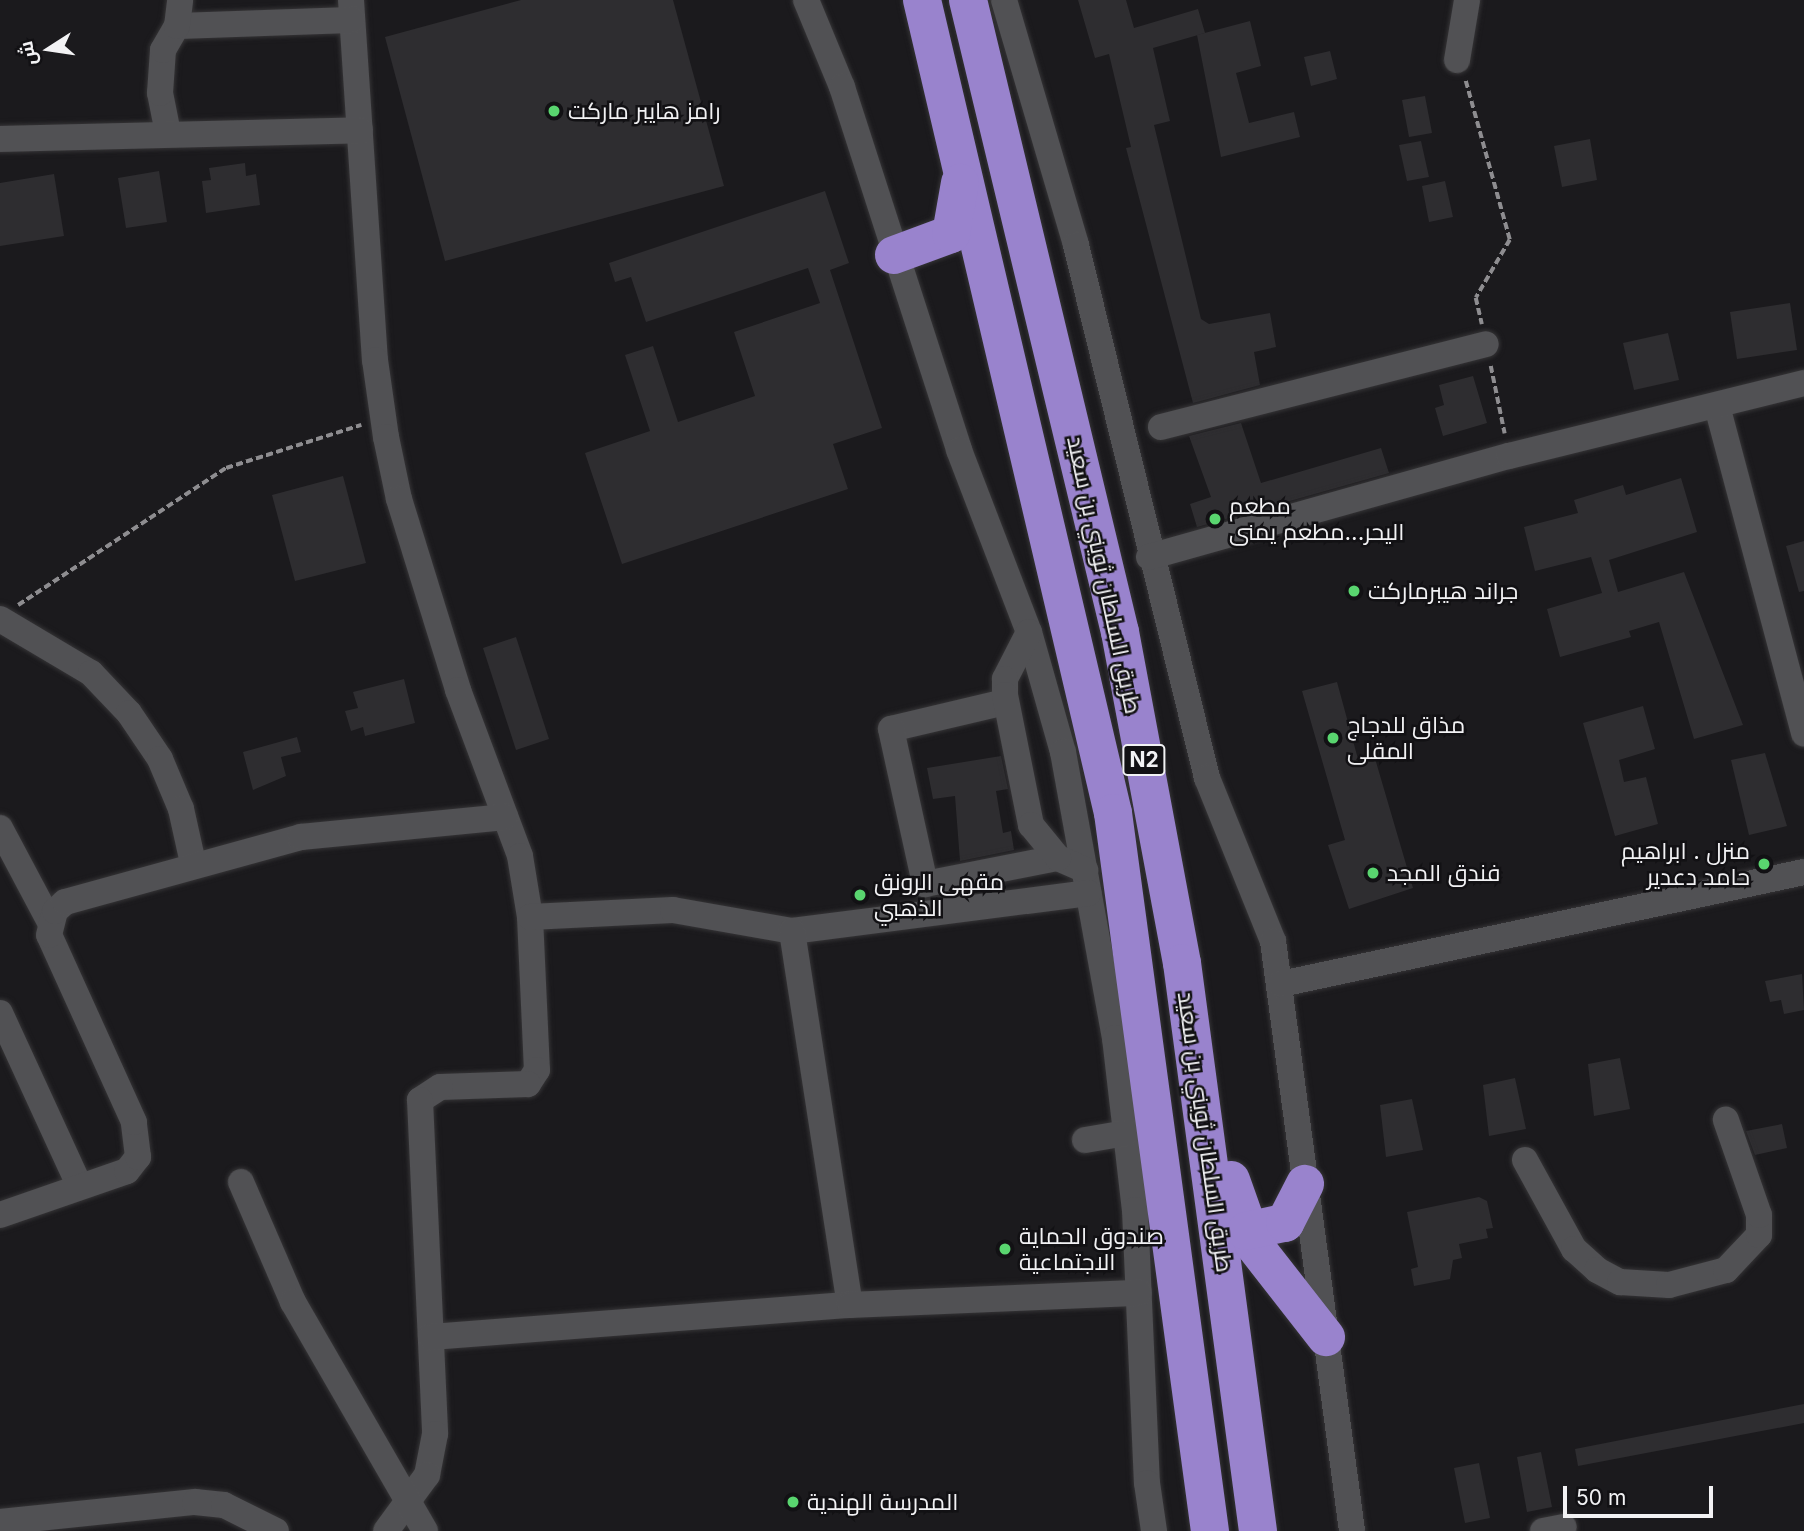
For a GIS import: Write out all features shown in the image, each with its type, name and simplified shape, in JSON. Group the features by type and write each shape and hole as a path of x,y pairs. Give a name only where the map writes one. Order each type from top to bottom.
{"highway":[{"name":"طريق السلطان ثويني بن سعيد","path":"922,0 1113,813 1210,1531"},
{"name":"طريق السلطان ثويني بن سعيد","path":"968,0 1120,632 1182,963 1258,1531"},
{"path":"894,255 951,234 961,163"},
{"path":"1120,632 1166,768 1235,1204 1246,1231 1326,1337"},
{"path":"1246,1231 1285,1223 1305,1184"}],"street":[{"path":"168,133 160,93 163,50 177,26 180,0"},
{"path":"806,0 842,87 894,255 1029,632 1063,752 1087,882 1126,1133 1139,1293 1147,1483 1154,1531"},
{"path":"1004,0 1069,219 1149,557 1207,778 1258,900 1281,984 1352,1531"},
{"path":"1457,60 1467,0"},
{"path":"177,26 351,10 383,418 399,499 505,817 530,917 535,1078 528,1084 440,1087 420,1100 435,1434 427,1475 409,1506 385,1531"},
{"path":"0,139 360,130"},
{"path":"1161,427 1486,344"},
{"path":"1149,557 1509,456 1804,383"},
{"path":"1717,406 1804,734"},
{"path":"6,614 80,665 130,713 176,797 193,863"},
{"path":"1029,632 1005,679 1005,702 891,729 925,884 1058,858"},
{"path":"1005,695 1031,825 1058,858 1087,882"},
{"path":"50,922 65,902 193,863 311,836 505,817"},
{"path":"0,828 50,922 54,947 140,1139 127,1171 79,1185 0,1214"},
{"path":"1281,984 1804,872"},
{"path":"530,917 673,910 792,931 1087,882"},
{"path":"792,931 850,1305"},
{"path":"0,1013 79,1185"},
{"path":"1525,1160 1574,1249 1597,1270 1620,1282 1669,1285 1726,1270 1759,1235 1759,1215 1726,1120"},
{"path":"1085,1140 1126,1133"},
{"path":"241,1182 293,1302 425,1531"},
{"path":"431,1337 850,1305 1139,1293"},
{"path":"1140,1531 1147,1483"},
{"path":"0,1522 195,1502 265,1527"}],"path":[{"path":"1457,60 1510,240 1476,298 1509,456"},
{"path":"6,614 226,468 383,418"}],"building":[{"name":"رامز هايبر ماركت","path":"521,0 673,0 724,186 445,261 385,37"},
{"path":"1078,0 1126,0 1134,28 1198,9 1205,33 1153,48 1170,121 1154,125 1201,319 1209,324 1270,313 1276,347 1254,352 1260,385 1193,403 1126,148 1131,147 1109,54 1095,58"},
{"path":"1250,21 1261,66 1236,73 1249,123 1294,112 1300,137 1221,157 1197,35"},
{"path":"1330,51 1337,79 1311,86 1304,57"},
{"path":"1425,96 1432,133 1409,137 1402,100"},
{"path":"1590,139 1597,180 1562,187 1554,146"},
{"path":"1421,141 1429,177 1407,181 1399,145"},
{"path":"245,163 246,176 256,174 260,205 206,213 202,181 211,180 209,168"},
{"path":"159,171 167,222 126,228 118,178"},
{"path":"54,174 64,236 0,246 0,183"},
{"path":"1445,181 1453,217 1429,222 1422,186"},
{"path":"825,191 849,263 830,270 882,428 833,444 848,489 622,564 585,453 650,431 625,355 653,346 678,422 755,396 734,332 820,303 808,268 646,322 631,277 615,282 609,263"},
{"path":"1790,303 1797,350 1737,359 1730,312"},
{"path":"1668,333 1679,380 1634,390 1623,343"},
{"path":"1473,376 1487,423 1443,436 1435,408 1444,405 1439,385"},
{"path":"1241,423 1261,483 1381,448 1389,473 1197,527 1190,504 1211,497 1189,436"},
{"path":"343,476 366,563 295,581 272,495"},
{"path":"1681,478 1697,532 1609,560 1618,592 1684,572 1743,725 1694,739 1659,622 1629,631 1631,637 1560,657 1547,609 1602,593 1591,557 1535,571 1524,527 1578,513 1574,500 1623,485 1626,495"},
{"path":"1804,541 1804,591 1799,592 1786,546"},
{"path":"516,637 549,739 516,750 483,648"},
{"path":"404,679 415,723 365,736 363,727 351,731 345,711 358,708 353,692"},
{"path":"1337,682 1358,759 1374,755 1413,888 1349,909 1328,845 1345,840 1302,691"},
{"path":"1643,706 1655,749 1619,760 1624,782 1646,777 1658,824 1615,836 1583,723"},
{"path":"297,737 301,752 281,757 286,776 253,790 243,752"},
{"path":"1765,753 1787,826 1749,835 1731,760"},
{"path":"1001,756 1008,789 996,791 1003,833 1011,831 1014,850 960,861 955,796 933,799 927,768"},
{"path":"1802,974 1804,1010 1784,1014 1781,1000 1770,1002 1765,981"},
{"path":"1620,1058 1630,1109 1594,1116 1588,1064"},
{"path":"1515,1078 1526,1129 1489,1136 1483,1085"},
{"path":"1412,1099 1423,1150 1386,1157 1380,1105"},
{"path":"1782,1124 1787,1148 1755,1155 1746,1131"},
{"path":"1479,1197 1487,1201 1493,1228 1486,1229 1488,1238 1459,1244 1462,1258 1453,1260 1450,1279 1414,1286 1411,1269 1418,1267 1407,1212"},
{"path":"1804,1404 1804,1423 1578,1466 1575,1449"},
{"path":"1541,1452 1552,1507 1527,1512 1517,1457"},
{"path":"1479,1463 1490,1518 1465,1523 1454,1468"}],"place":[{"name":"رامز هايبر ماركت","path":"554,111"},
{"name":"مطعم اليحر...مطعم يمنى","path":"1215,519"},
{"name":"جراند ه‍يبرماركت","path":"1354,591"},
{"name":"مذاق للدجاج المقلى","path":"1333,738"},
{"name":"منزل . ابراهيم حامد دعدير","path":"1764,864"},
{"name":"فندق المجد","path":"1373,873"},
{"name":"مقهى الرونق الذهبي","path":"860,895"},
{"name":"صندوق الحماية الاجتماعية","path":"1005,1249"},
{"name":"المدرسة الهندية","path":"793,1502"}]}
